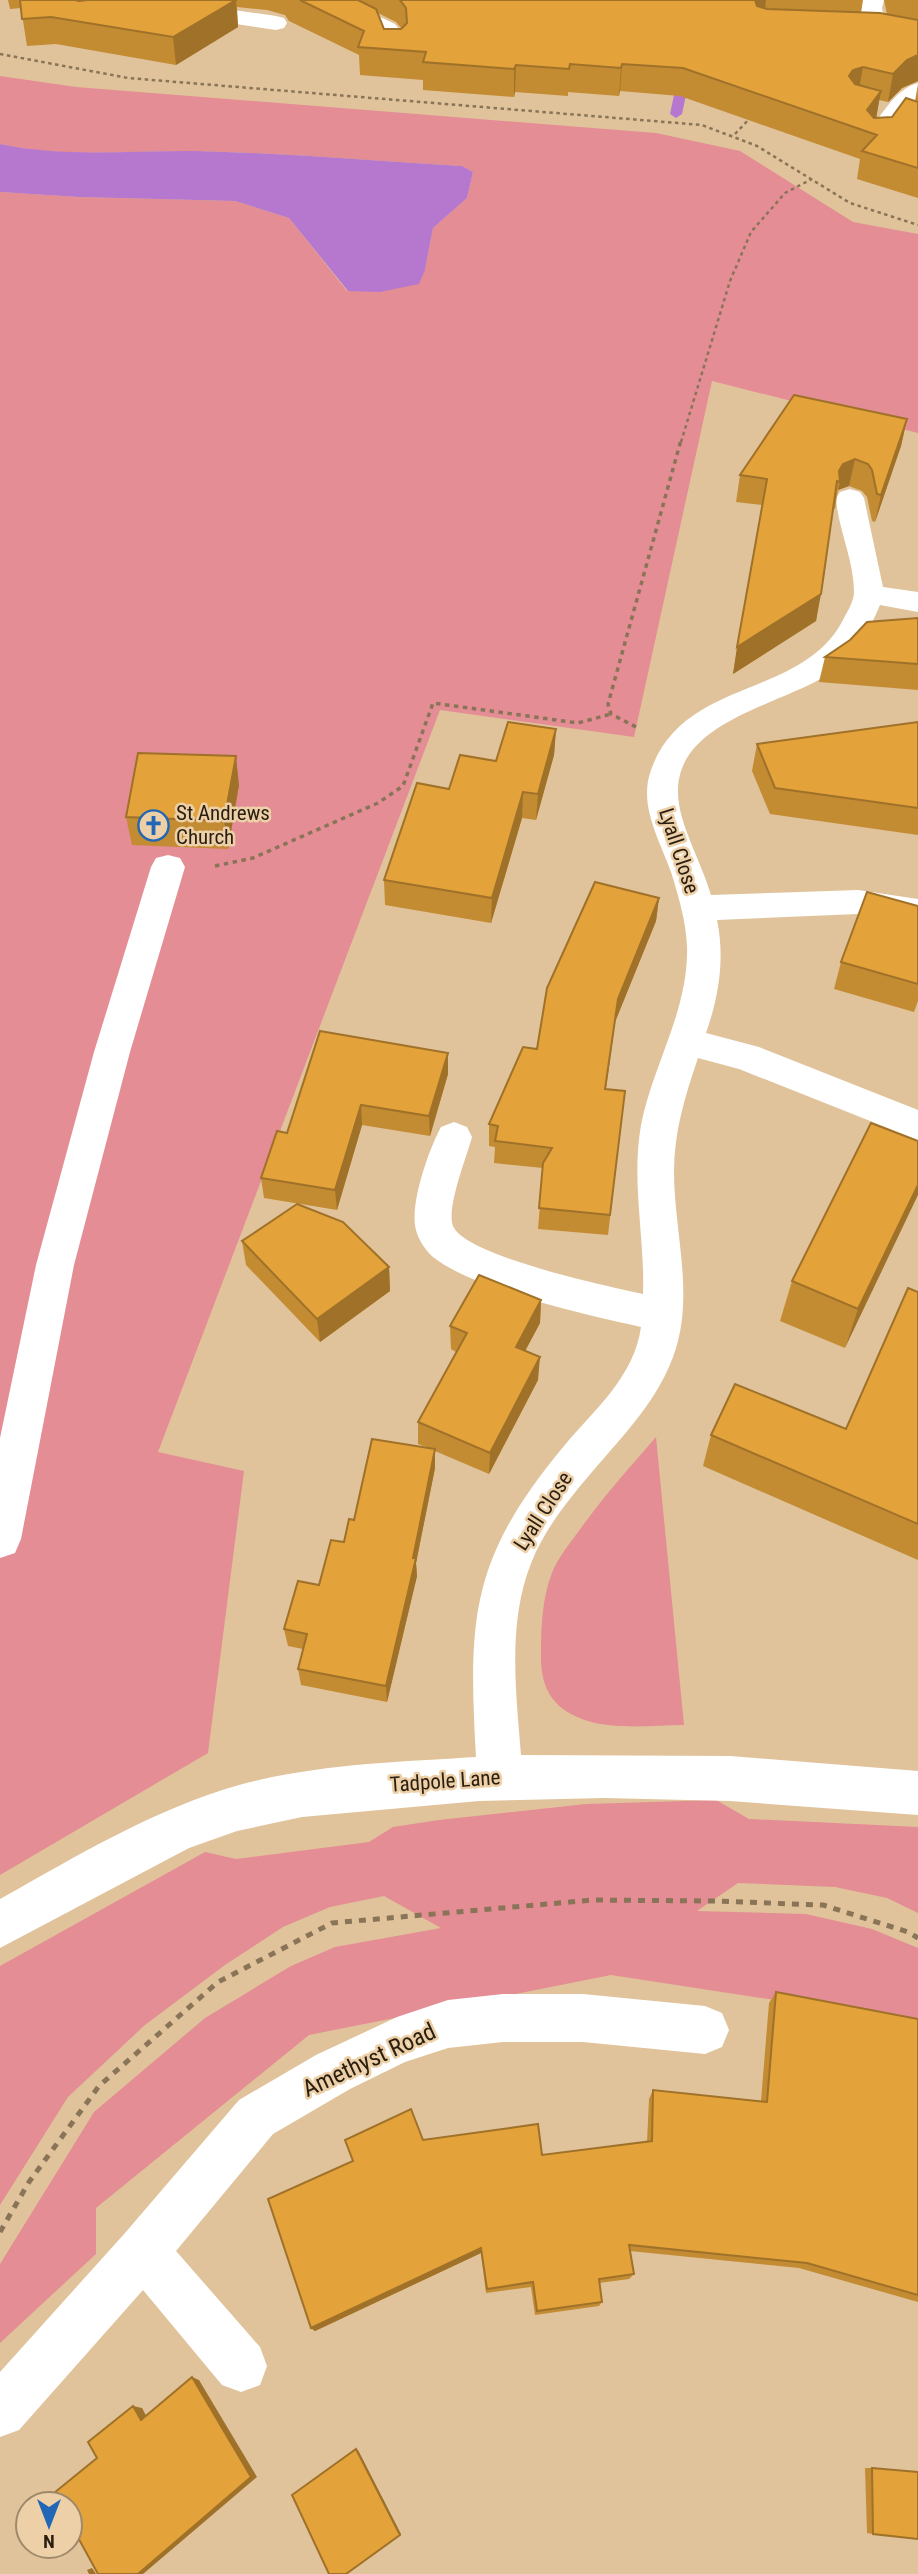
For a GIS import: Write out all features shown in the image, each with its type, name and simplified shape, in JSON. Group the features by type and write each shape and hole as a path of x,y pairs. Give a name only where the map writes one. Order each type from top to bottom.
{"street":[{"path":"326,0 387,29 393,35 394,49"},
{"path":"821,29 886,34 871,8 873,0"},
{"path":"163,10 204,11 276,23"},
{"path":"887,125 901,103 918,90"},
{"path":"871,107 887,125"},
{"path":"887,125 918,121"},
{"path":"850,498 851,521 867,576 869,594 918,602"},
{"name":"Lyall Close","path":"500,1776 495,1659 497,1628 507,1572 529,1525 548,1496 628,1402 643,1380 658,1341 662,1315 656,1148 659,1121 687,1042 704,974 702,925 663,806 662,791 671,760 690,732 718,711 796,680 832,657 855,627 869,594"},
{"path":"0,1539 55,1265 112,1052 168,867"},
{"path":"697,908 858,902 918,911"},
{"path":"687,1042 746,1057 918,1125"},
{"path":"454,1137 434,1214 435,1233 447,1248 489,1268 608,1304 662,1315"},
{"name":"Tadpole Lane","path":"0,1924 143,1844 238,1808 339,1790 500,1776 669,1775 821,1782 918,1793"},
{"name":"Amethyst Road","path":"0,2411 143,2251 256,2118 333,2072 397,2042 448,2024 503,2018 583,2018 705,2031"},
{"path":"143,2251 240,2367"}],"path":[{"path":"0,54 128,78 687,123 735,134 843,199 865,209 918,225"},
{"path":"735,134 751,117"},
{"path":"620,719 611,714 608,705 698,381 730,281 759,220 785,193 812,179"},
{"path":"168,867 225,865 253,858 379,803 398,792 403,786 433,703 578,723 611,714"}],"shaded area":[{"path":"0,76 76,87 656,133 740,151 853,222 918,234 918,433 712,381 634,737 440,710 158,1452 244,1471 208,1753 0,1875 0,192 235,201 289,218 347,291 425,270 433,228 467,198 473,172 462,166 296,155 196,151 73,153 24,149 0,144"},
{"path":"0,144 73,152 196,151 296,155 462,166 473,172 467,198 433,228 425,270 419,284 380,292 348,291 289,218 235,201 0,192"},
{"path":"656,1437 684,1725 599,1724 566,1711 557,1704 546,1687 541,1666 544,1602 555,1567 565,1550 608,1493"},
{"path":"716,1800 749,1819 918,1827 918,1913 887,1898 835,1887 738,1883 697,1911 806,1914 872,1929 918,1948 918,2022 611,1975 309,2035 96,2208 96,2254 0,2343 0,2264 94,2112 205,2018 291,1966 335,1947 441,1928 384,1896 330,1907 283,1927 225,1965 145,2025 68,2097 0,2205 0,1966 205,1852 236,1859 369,1842 393,1827 439,1820 586,1804"}],"building":[{"path":"20,0 236,0 173,37 51,17 22,19"},
{"path":"300,0 358,0 376,9 384,29 401,29 407,23 406,8 400,0 755,0 757,6 767,9 880,13 918,20 918,55 907,60 893,74 863,67 853,70 849,76 855,84 881,91 867,110 874,118 892,117 906,98 918,102 918,168 862,151 877,135 683,68 622,64 621,68 570,64 569,69 516,65 514,69 423,62 426,52 358,47 364,31"},
{"path":"794,395 907,419 881,495 877,494 872,470 868,464 855,459 843,464 839,471 840,482 837,481 821,594 737,647 767,479 740,475"},
{"path":"918,618 918,664 825,657 850,640 867,622"},
{"path":"508,722 556,729 538,794 523,792 492,898 384,880 417,783 449,789 460,755 496,761"},
{"path":"918,722 918,808 775,788 757,744"},
{"path":"138,753 236,756 224,821 126,817"},
{"path":"595,882 659,898 618,999 605,1089 625,1091 610,1215 539,1208 543,1163 552,1148 495,1141 498,1126 489,1124 523,1047 537,1049 547,988"},
{"path":"867,892 918,906 918,984 841,962"},
{"path":"320,1031 448,1053 429,1116 361,1105 335,1190 261,1178 277,1131 287,1133"},
{"path":"871,1123 918,1141 918,1185 858,1309 792,1281"},
{"path":"297,1204 343,1222 389,1267 317,1319 242,1241"},
{"path":"479,1275 541,1300 516,1347 540,1357 490,1453 418,1422 467,1333 450,1326"},
{"path":"908,1288 918,1292 918,1524 711,1435 735,1384 846,1429"},
{"path":"372,1439 435,1449 413,1558 416,1558 386,1686 298,1669 307,1634 284,1629 298,1581 319,1585 331,1540 344,1542 349,1519 354,1520"},
{"path":"776,1992 918,2019 918,2295 807,2263 629,2245 634,2274 599,2279 602,2302 537,2311 533,2282 487,2289 481,2248 311,2328 268,2199 353,2161 345,2140 411,2109 423,2140 538,2124 542,2155 652,2141 653,2090 767,2102"},
{"path":"192,2377 251,2477 138,2574 98,2574 84,2548 84,2490 58,2490 97,2458 88,2442 133,2406 141,2420"},
{"path":"356,2449 400,2535 346,2574 329,2574 292,2495"},
{"path":"872,2468 918,2472 918,2539 873,2534"}],"waterway":[{"path":"676,114 685,71"}],"place":[{"name":"St Andrews Church","path":"153,825"}]}
